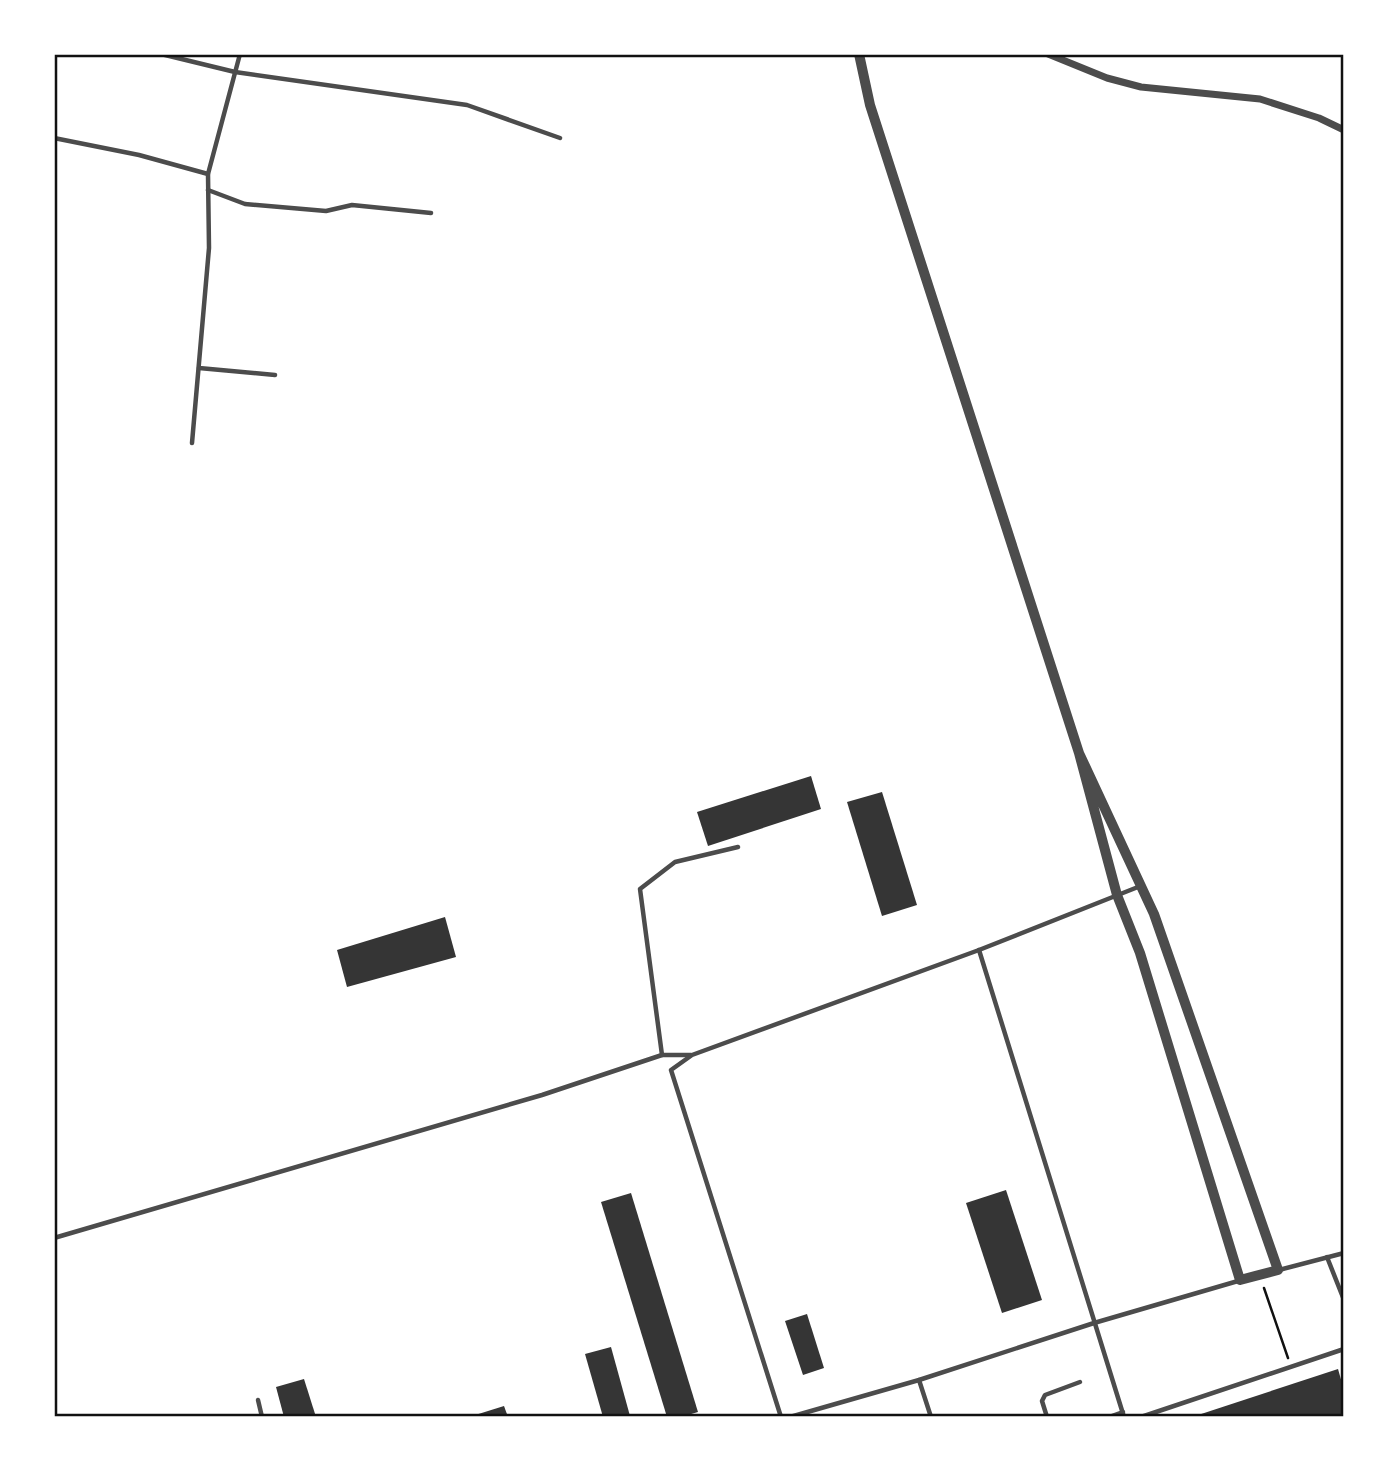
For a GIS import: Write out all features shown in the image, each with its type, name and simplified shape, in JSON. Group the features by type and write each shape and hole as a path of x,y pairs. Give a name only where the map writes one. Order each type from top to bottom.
{"street":[{"path":"859,54 870,105 1079,753 1117,895 1140,953 1240,1280 1278,1270 1154,914 1079,753"},
{"path":"1048,54 1107,78 1141,87 1260,99 1319,118 1344,130"}],"lane":[{"path":"161,54 235,72 467,105 559,138"},
{"path":"192,443 209,248 208,174 240,54"},
{"path":"54,138 139,155 208,174"},
{"path":"208,190 245,204 326,211 352,205 431,213"},
{"path":"199,368 275,374"},
{"path":"662,1055 640,889 675,862 738,847"},
{"path":"781,1417 671,1070 691,1055 979,950 1141,886"},
{"path":"979,950 1124,1414 1109,1417"},
{"path":"54,1238 542,1095 662,1055 691,1055"},
{"path":"1278,1270 1344,1252"},
{"path":"1327,1257 1344,1300"},
{"path":"790,1417 919,1380 1094,1323 1240,1280"},
{"path":"1140,1417 1344,1349"},
{"path":"919,1380 931,1417"},
{"path":"1047,1417 1042,1401 1045,1395 1080,1382"},
{"path":"258,1400 262,1417"}],"path":[{"path":"1259,1275 1291,1366"}],"building":[{"path":"811,776 821,809 708,846 697,812"},
{"path":"882,792 917,905 882,916 847,802"},
{"path":"445,917 456,957 347,987 337,950"},
{"path":"1006,1190 1042,1300 1002,1313 966,1203"},
{"path":"631,1193 698,1412 681,1417 667,1417 601,1202"},
{"path":"807,1314 824,1368 803,1375 785,1321"},
{"path":"611,1347 630,1416 626,1417 603,1417 585,1354"},
{"path":"1338,1369 1344,1390 1344,1417 1192,1417"},
{"path":"304,1379 316,1417 284,1417 276,1387"},
{"path":"504,1406 508,1417 472,1417 472,1416"}]}
